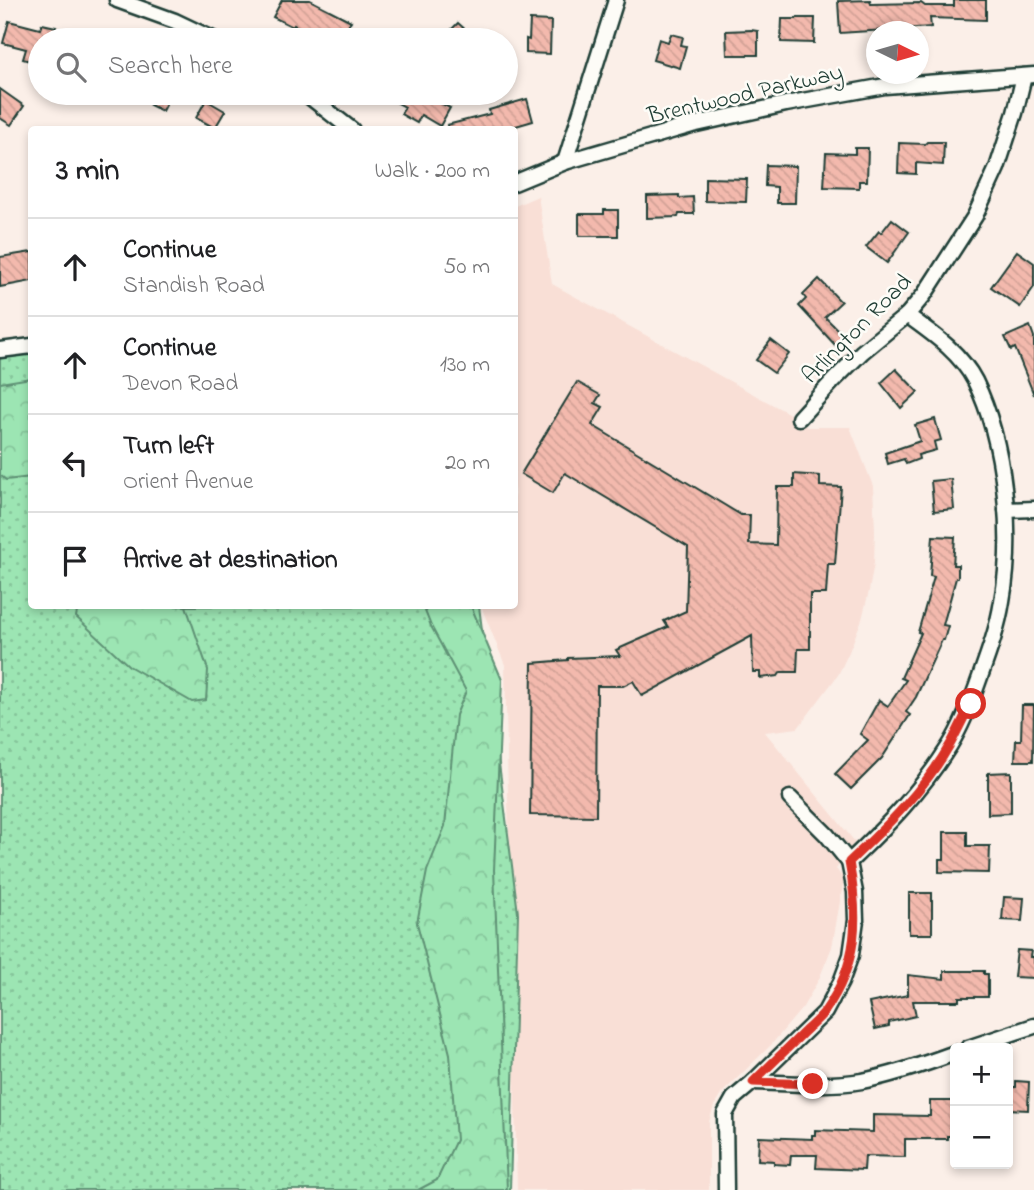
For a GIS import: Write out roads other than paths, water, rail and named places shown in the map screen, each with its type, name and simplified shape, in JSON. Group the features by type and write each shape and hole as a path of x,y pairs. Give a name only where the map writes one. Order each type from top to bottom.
{"street":[{"path":"117,0 188,28"},
{"path":"565,162 616,0"},
{"name":"Brentwood Parkway","path":"518,181 565,162 692,125 836,95 886,86 1029,76"},
{"name":"Arlington Road","path":"799,418 833,380 907,315 924,295 975,216 997,168 1029,76"},
{"path":"320,105 347,126"},
{"path":"849,862 901,811 951,743 971,704 989,653 1003,599 1007,552 1006,510 1002,468 989,418 974,380 951,348 907,315"},
{"path":"0,351 28,347"},
{"path":"1006,510 1034,509"},
{"path":"726,1190 725,1114 734,1098 825,1012 841,982 851,955 856,920 855,892 849,862 827,835 790,798"},
{"path":"983,1043 1034,1026"},
{"path":"753,1082 813,1084 861,1081 924,1065 950,1055"}]}
